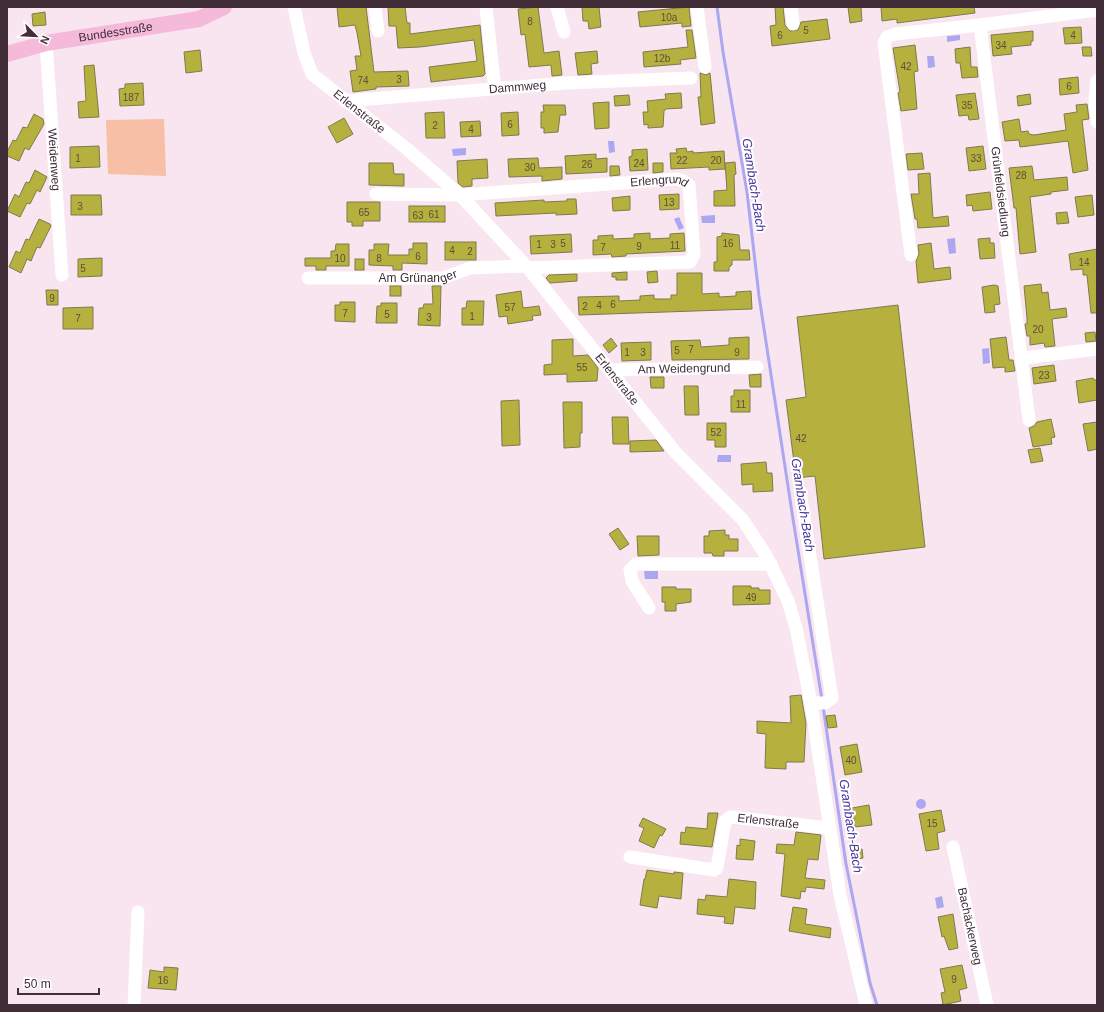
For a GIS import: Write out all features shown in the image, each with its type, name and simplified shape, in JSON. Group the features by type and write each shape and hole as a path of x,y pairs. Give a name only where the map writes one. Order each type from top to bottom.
{"main road":[{"name":"Bundesstraße","path":"7,54 46,43 199,19 224,7"}],"street":[{"name":"Erlenstraße","path":"294,7 304,53 310,70 315,78 407,149 460,195 527,267 676,453 743,520 771,564 788,601 818,704 830,828 840,895 866,1005"},
{"path":"375,7 378,31"},
{"path":"486,7 494,81"},
{"path":"557,7 564,32"},
{"path":"697,7 705,67"},
{"path":"791,7 793,24"},
{"path":"911,255 884,43 887,37 895,34 1097,10"},
{"name":"Grünfeldsiedlung","path":"980,25 1023,358 1029,420"},
{"name":"Weidenweg","path":"46,43 62,275"},
{"name":"Dammweg","path":"344,101 566,83 691,78"},
{"path":"1097,81 1095,101 1097,122"},
{"name":"Erlengrund","path":"460,195 676,179 689,185 694,254 690,262 527,267"},
{"path":"376,194 460,195"},
{"name":"Am Grünanger","path":"308,278 443,278 470,268 527,267"},
{"path":"1023,358 1097,349"},
{"name":"Am Weidengrund","path":"611,370 757,367"},
{"name":"Erlenstraße","path":"800,492 832,698 818,704"},
{"path":"649,608 632,582 630,570 636,564 771,564"},
{"name":"Erlenstraße","path":"630,857 714,870 717,868 725,821 728,818 830,828"},
{"name":"Bachäckerweg","path":"954,847 987,1005"},
{"path":"134,1005 138,912"}],"shaded area":[{"path":"960,35 960,40 947,42 947,36"},
{"path":"927,56 934,56 935,67 928,68"},
{"path":"164,119 166,176 108,174 106,120"},
{"path":"608,141 614,141 615,152 609,153"},
{"path":"466,148 466,155 453,156 452,149"},
{"path":"715,215 715,223 702,223 701,216"},
{"path":"679,217 684,228 679,230 674,219"},
{"path":"955,238 956,253 949,254 947,239"},
{"path":"989,348 990,363 983,364 982,349"},
{"path":"718,455 731,455 731,462 717,462"},
{"path":"644,571 658,571 658,579 645,579"},
{"path":"921,799 926,804 921,809 916,804"},
{"path":"942,896 944,907 937,909 935,898"}],"building":[{"path":"337,7 366,7 374,72 408,71 409,86 376,87 376,89 353,92 350,71 357,70 355,56 361,56 357,33 355,25 339,27"},
{"path":"388,7 405,7 407,23 410,23 410,34 480,25 485,74 483,76 431,82 429,67 477,61 474,40 420,47 398,48 396,26 389,26"},
{"path":"538,7 544,53 559,51 562,75 552,76 551,65 529,67 525,34 521,35 518,9"},
{"path":"582,7 599,7 601,27 589,29 588,21 583,21"},
{"path":"689,7 691,26 682,27 682,23 640,27 638,12"},
{"path":"775,7 783,7 785,25 790,31 798,30 801,22 827,19 830,39 772,46 770,26 776,25"},
{"path":"848,7 861,7 862,21 850,23"},
{"path":"881,7 974,7 975,13 897,23 897,19 882,21"},
{"path":"45,12 46,25 33,26 32,14"},
{"path":"1081,27 1082,43 1065,44 1063,28"},
{"path":"686,30 692,30 696,58 680,60 681,64 644,67 643,52 688,47"},
{"path":"1033,31 1033,41 1031,41 1031,45 1011,47 1012,54 993,56 991,35"},
{"path":"915,45 918,71 914,72 917,109 901,111 898,93 900,92 893,48"},
{"path":"970,47 971,67 977,67 978,77 962,78 960,63 956,63 955,49"},
{"path":"1082,47 1091,47 1092,56 1083,56"},
{"path":"200,50 202,71 186,73 184,52"},
{"path":"597,51 598,63 591,64 592,74 578,75 575,53"},
{"path":"94,65 99,117 79,118 78,102 86,101 84,66"},
{"path":"700,73 706,75 710,73 715,123 701,125 698,97 701,97"},
{"path":"1078,77 1079,93 1060,95 1059,79"},
{"path":"143,83 144,105 120,106 119,89 125,88 125,84"},
{"path":"681,93 682,108 666,109 664,111 663,127 648,128 648,124 644,125 643,112 648,112 647,101 666,99 665,94"},
{"path":"975,93 979,119 969,120 968,115 959,116 956,95"},
{"path":"1030,94 1031,104 1018,106 1017,96"},
{"path":"629,95 630,105 615,106 614,96"},
{"path":"609,102 609,128 595,129 593,103"},
{"path":"1087,104 1089,119 1082,120 1088,170 1073,173 1068,141 1020,147 1019,140 1005,141 1002,122 1019,119 1021,132 1028,131 1029,134 1034,135 1066,130 1064,114 1077,112 1076,105"},
{"path":"543,105 565,105 566,115 560,115 558,132 544,133 544,128 541,128 541,112 544,112"},
{"path":"444,112 445,138 426,138 425,113"},
{"path":"518,112 519,135 502,136 501,113"},
{"path":"34,114 43,119 44,124 29,150 25,148 19,161 7,156 7,152 13,140 16,141 23,127 27,128"},
{"path":"344,118 353,134 337,143 328,127"},
{"path":"480,121 481,136 461,137 460,122"},
{"path":"99,146 100,167 70,168 70,147"},
{"path":"983,146 986,169 969,171 966,148"},
{"path":"686,148 687,152 693,151 693,153 724,151 725,169 709,170 709,167 671,169 670,153 677,153 676,149"},
{"path":"647,149 648,170 630,171 629,157 632,156 632,150"},
{"path":"922,153 924,169 908,170 906,154"},
{"path":"596,154 596,159 607,158 607,172 566,174 565,156"},
{"path":"538,158 539,168 562,167 562,179 542,181 542,176 509,177 508,159"},
{"path":"487,159 488,178 472,179 472,186 463,187 458,183 457,161"},
{"path":"735,162 735,206 714,206 714,191 727,190 725,163"},
{"path":"369,163 393,163 394,174 404,174 404,186 369,185"},
{"path":"653,163 663,163 663,172 653,173"},
{"path":"610,166 619,166 620,175 610,176"},
{"path":"1032,166 1034,180 1067,177 1068,190 1030,197 1036,252 1020,254 1016,208 1014,208 1009,168"},
{"path":"35,170 47,177 40,192 37,190 30,204 27,203 20,217 7,211 15,194 19,197 26,182 29,183"},
{"path":"930,173 933,218 948,216 949,226 918,228 911,194 919,194 918,174"},
{"path":"990,192 992,209 973,211 972,205 967,206 966,195"},
{"path":"679,194 679,209 660,210 659,195"},
{"path":"71,195 101,195 102,215 71,215"},
{"path":"1092,195 1094,215 1078,217 1075,197"},
{"path":"630,196 630,210 613,211 612,198"},
{"path":"567,199 576,199 577,214 556,215 556,213 496,216 495,203 544,200 544,202 567,201"},
{"path":"347,202 380,202 380,221 363,221 363,226 352,226 352,222 347,222"},
{"path":"409,206 445,206 445,222 409,222"},
{"path":"1067,212 1069,223 1057,224 1056,213"},
{"path":"39,219 50,224 51,226 40,248 37,247 31,261 27,259 21,273 9,267 16,251 20,253 26,239 29,240"},
{"path":"650,233 650,239 670,238 670,234 684,233 685,251 626,254 626,256 612,257 611,254 593,255 593,240 598,240 598,236 613,235 613,239 634,238 634,234"},
{"path":"722,233 739,235 740,250 749,250 750,260 732,260 732,265 729,267 729,271 714,271 714,262 717,262 717,237 722,236"},
{"path":"571,234 572,252 531,254 530,236"},
{"path":"990,238 990,243 994,243 995,258 980,259 978,239"},
{"path":"445,242 476,242 476,260 445,260"},
{"path":"413,243 427,243 427,264 402,263 402,270 393,270 393,266 369,265 369,250 374,250 374,244 389,244 388,255 409,255 409,249 413,249"},
{"path":"931,243 934,269 950,267 951,279 918,283 916,261 919,254 918,245"},
{"path":"336,244 349,244 349,266 326,266 326,270 316,270 316,266 305,266 305,258 331,258 331,251 335,251"},
{"path":"1097,249 1097,313 1091,313 1087,275 1083,275 1083,269 1071,270 1069,254"},
{"path":"102,258 102,276 78,277 78,259"},
{"path":"355,259 364,259 364,270 355,270"},
{"path":"657,271 658,282 648,283 647,272"},
{"path":"627,272 627,280 616,280 616,277 612,277 612,273"},
{"path":"677,273 702,273 702,294 719,293 719,297 736,296 736,292 751,291 752,309 579,315 578,297 619,296 619,301 640,300 640,296 654,295 654,299 671,299 671,295 677,295"},
{"path":"577,274 577,281 550,283 546,278 549,275"},
{"path":"1041,284 1042,293 1048,292 1050,310 1066,308 1067,317 1052,319 1055,346 1045,347 1044,343 1030,345 1030,336 1027,336 1025,324 1027,324 1027,318 1024,286"},
{"path":"994,285 998,286 1000,304 994,305 995,312 985,313 982,287"},
{"path":"390,286 401,286 401,296 390,296"},
{"path":"432,286 441,286 440,326 418,325 419,308 423,308 424,304 433,304"},
{"path":"46,290 58,290 58,305 47,305"},
{"path":"521,291 523,308 539,306 541,315 532,316 533,320 508,324 507,316 499,317 496,295"},
{"path":"467,301 484,301 483,325 462,325 462,308 466,308"},
{"path":"340,302 355,302 355,322 335,321 335,305 340,305"},
{"path":"381,303 397,303 397,323 376,323 377,306 381,306"},
{"path":"898,305 925,547 824,559 815,476 796,478 786,400 806,397 797,317"},
{"path":"93,307 93,329 63,329 63,308"},
{"path":"1095,332 1096,341 1086,342 1085,333"},
{"path":"749,337 749,359 672,360 671,341 700,340 701,347 729,345 729,338"},
{"path":"1006,337 1009,360 1013,360 1015,371 1005,372 1005,367 993,368 990,339"},
{"path":"611,338 617,346 609,353 603,345"},
{"path":"573,339 573,356 588,355 598,368 597,381 567,382 567,374 544,375 544,365 552,364 552,340"},
{"path":"651,342 651,360 622,361 621,343"},
{"path":"1054,365 1056,381 1034,384 1032,368"},
{"path":"761,374 761,387 750,387 749,375"},
{"path":"650,377 664,377 664,388 651,388"},
{"path":"1093,378 1094,380 1097,380 1097,400 1079,403 1076,381"},
{"path":"684,386 698,386 699,415 685,415"},
{"path":"734,390 750,390 750,412 731,412 731,396 734,396"},
{"path":"519,400 520,445 502,446 501,401"},
{"path":"563,402 582,402 582,433 580,433 580,447 564,448"},
{"path":"612,417 628,417 629,444 613,444"},
{"path":"1051,419 1055,437 1051,438 1052,444 1033,447 1029,428 1034,426 1037,422"},
{"path":"1097,422 1097,449 1088,451 1083,424"},
{"path":"707,423 726,423 726,447 715,447 715,440 707,440"},
{"path":"656,440 664,451 630,452 630,441"},
{"path":"1040,448 1043,461 1031,463 1028,450"},
{"path":"766,462 767,473 772,473 773,491 753,492 753,484 742,485 741,464"},
{"path":"618,528 629,544 620,550 609,534"},
{"path":"725,530 725,535 729,535 729,539 738,539 738,551 724,551 724,556 713,556 712,553 704,553 704,536 709,536 709,531"},
{"path":"637,536 659,536 659,555 638,556"},
{"path":"733,586 751,586 751,588 759,588 759,590 770,590 770,604 733,605"},
{"path":"662,587 691,589 691,602 676,604 676,611 665,611 665,602 662,602"},
{"path":"801,695 806,723 804,762 786,762 786,769 765,768 766,734 757,733 757,721 791,723 790,696"},
{"path":"835,715 837,727 828,728 826,716"},
{"path":"857,744 862,772 845,775 840,747"},
{"path":"869,805 872,825 855,827 852,808"},
{"path":"941,810 945,831 937,833 939,849 926,851 919,814"},
{"path":"708,813 718,813 712,847 680,844 681,832 685,833 686,827 707,829"},
{"path":"643,818 666,829 662,836 660,835 654,848 639,841 644,828 639,826"},
{"path":"796,832 821,835 818,860 808,859 805,878 825,880 824,889 806,887 805,892 801,891 800,899 781,896 785,854 776,853 777,844 794,845"},
{"path":"740,839 755,841 753,860 736,859 737,845 740,846"},
{"path":"862,849 863,858 852,860 851,851"},
{"path":"647,870 674,874 674,872 683,873 681,899 659,896 657,908 640,905"},
{"path":"729,879 756,882 755,909 735,907 733,924 724,923 725,917 697,914 698,899 705,900 706,895 727,897"},
{"path":"793,907 807,909 805,924 831,928 830,938 789,931"},
{"path":"953,914 958,948 949,950 944,936 942,937 938,917"},
{"path":"962,965 967,988 959,990 961,1001 943,1005 941,993 945,992 940,969"},
{"path":"164,967 178,968 176,990 148,988 150,970 164,972"}],"waterway":[{"name":"Grambach-Bach","path":"717,7 723,52 747,192 759,296 822,700"},
{"name":"Grambach-Bach","path":"823,706 846,864 870,983 877,1005"}]}
